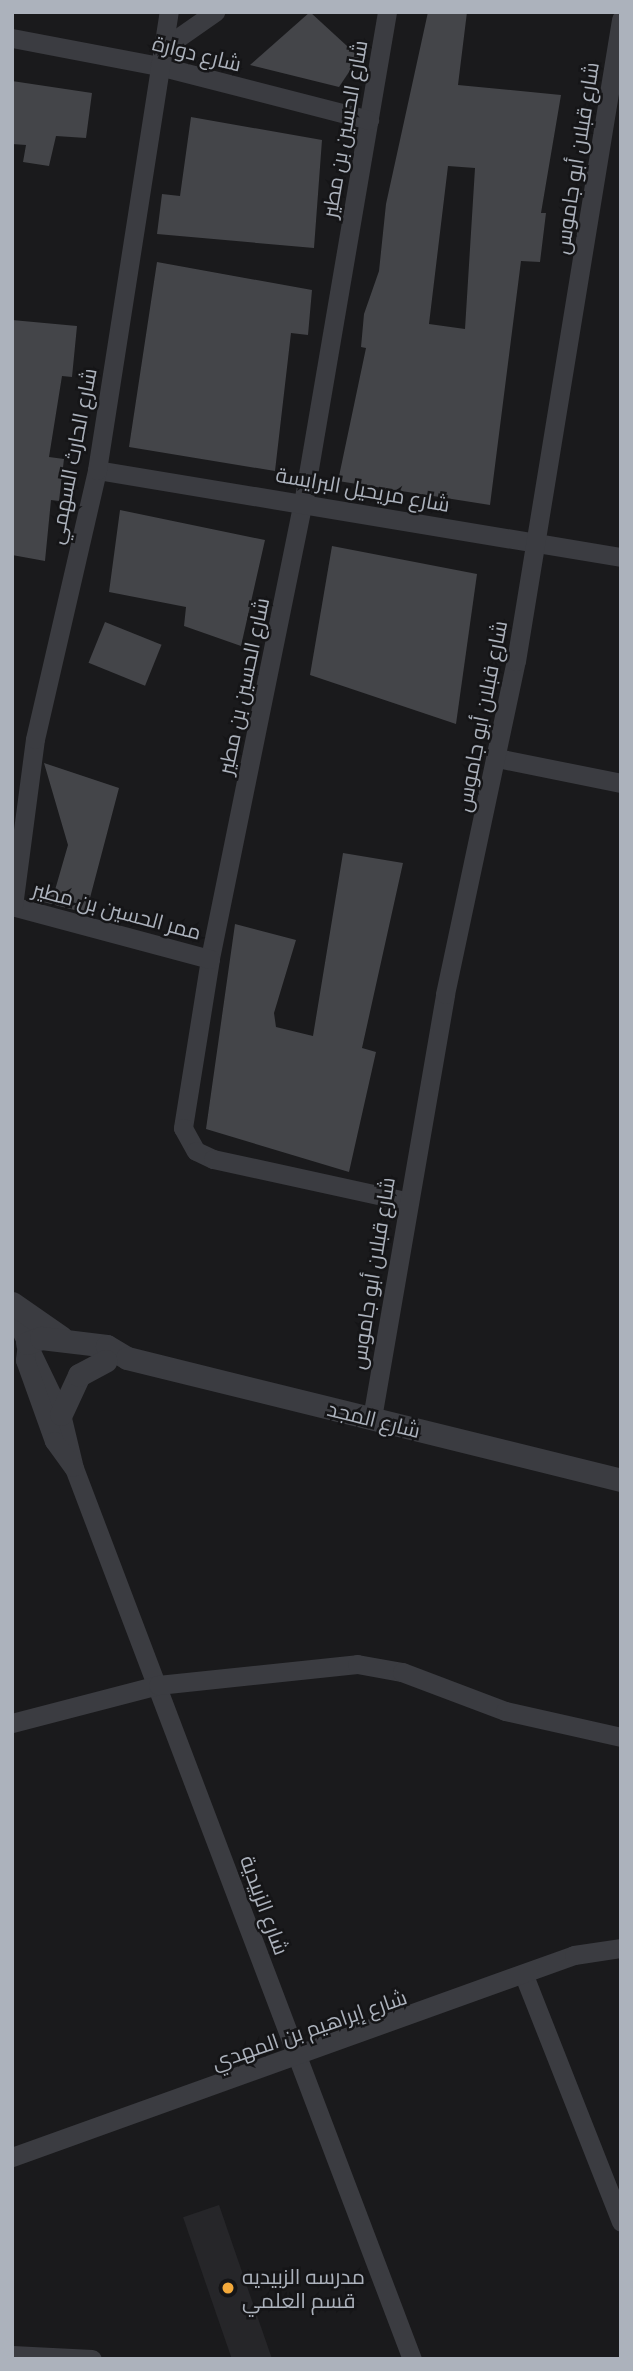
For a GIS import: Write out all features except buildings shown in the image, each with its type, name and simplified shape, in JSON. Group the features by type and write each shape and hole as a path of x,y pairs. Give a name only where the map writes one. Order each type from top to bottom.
{"street":[{"name":"شارع الحارث السهمي","path":"13,906 35,739 97,470 169,12"},
{"path":"160,57 215,12"},
{"name":"شارع الحسين بن مطير","path":"386,13 303,502 210,959 184,1109 187,1142 214,1158 406,1201"},
{"name":"شارع قبلان أبو جاموس","path":"372,1418 406,1201 497,758 613,117 621,20"},
{"name":"شارع دوارة","path":"12,38 160,57 369,120"},
{"name":"شارع مريحيل البرايسة","path":"97,470 303,502 621,557"},
{"path":"497,758 621,783"},
{"name":"ممر الحسين بن مطير","path":"13,906 210,959"},
{"path":"12,1303 66,1340"},
{"name":"شارع الزبيدية","path":"12,1312 25,1360 50,1429 74,1468"},
{"name":"شارع المجد","path":"20,1342 66,1340 107,1346 116,1359"},
{"name":"شارع المجد","path":"20,1342 116,1359 372,1418 621,1480"},
{"name":"شارع الزبيدية","path":"20,1342 61,1414 74,1468 158,1685 295,2057 412,2359"},
{"path":"61,1414 79,1375 116,1359"},
{"path":"12,1723 158,1685 357,1664 402,1672 505,1711 621,1737"},
{"name":"شارع إبراهيم بن المهدي","path":"12,2157 525,1978 574,1955 621,1948"},
{"path":"525,1978 621,2222"},
{"path":"12,2355 92,2359"}],"shaded area":[{"name":"مدرسه الزبيديه قسم العلمي","path":"219,2205 272,2359 232,2359 183,2217"}],"place":[{"name":"مدرسه الزبيديه قسم العلمي","path":"228,2288"}]}
